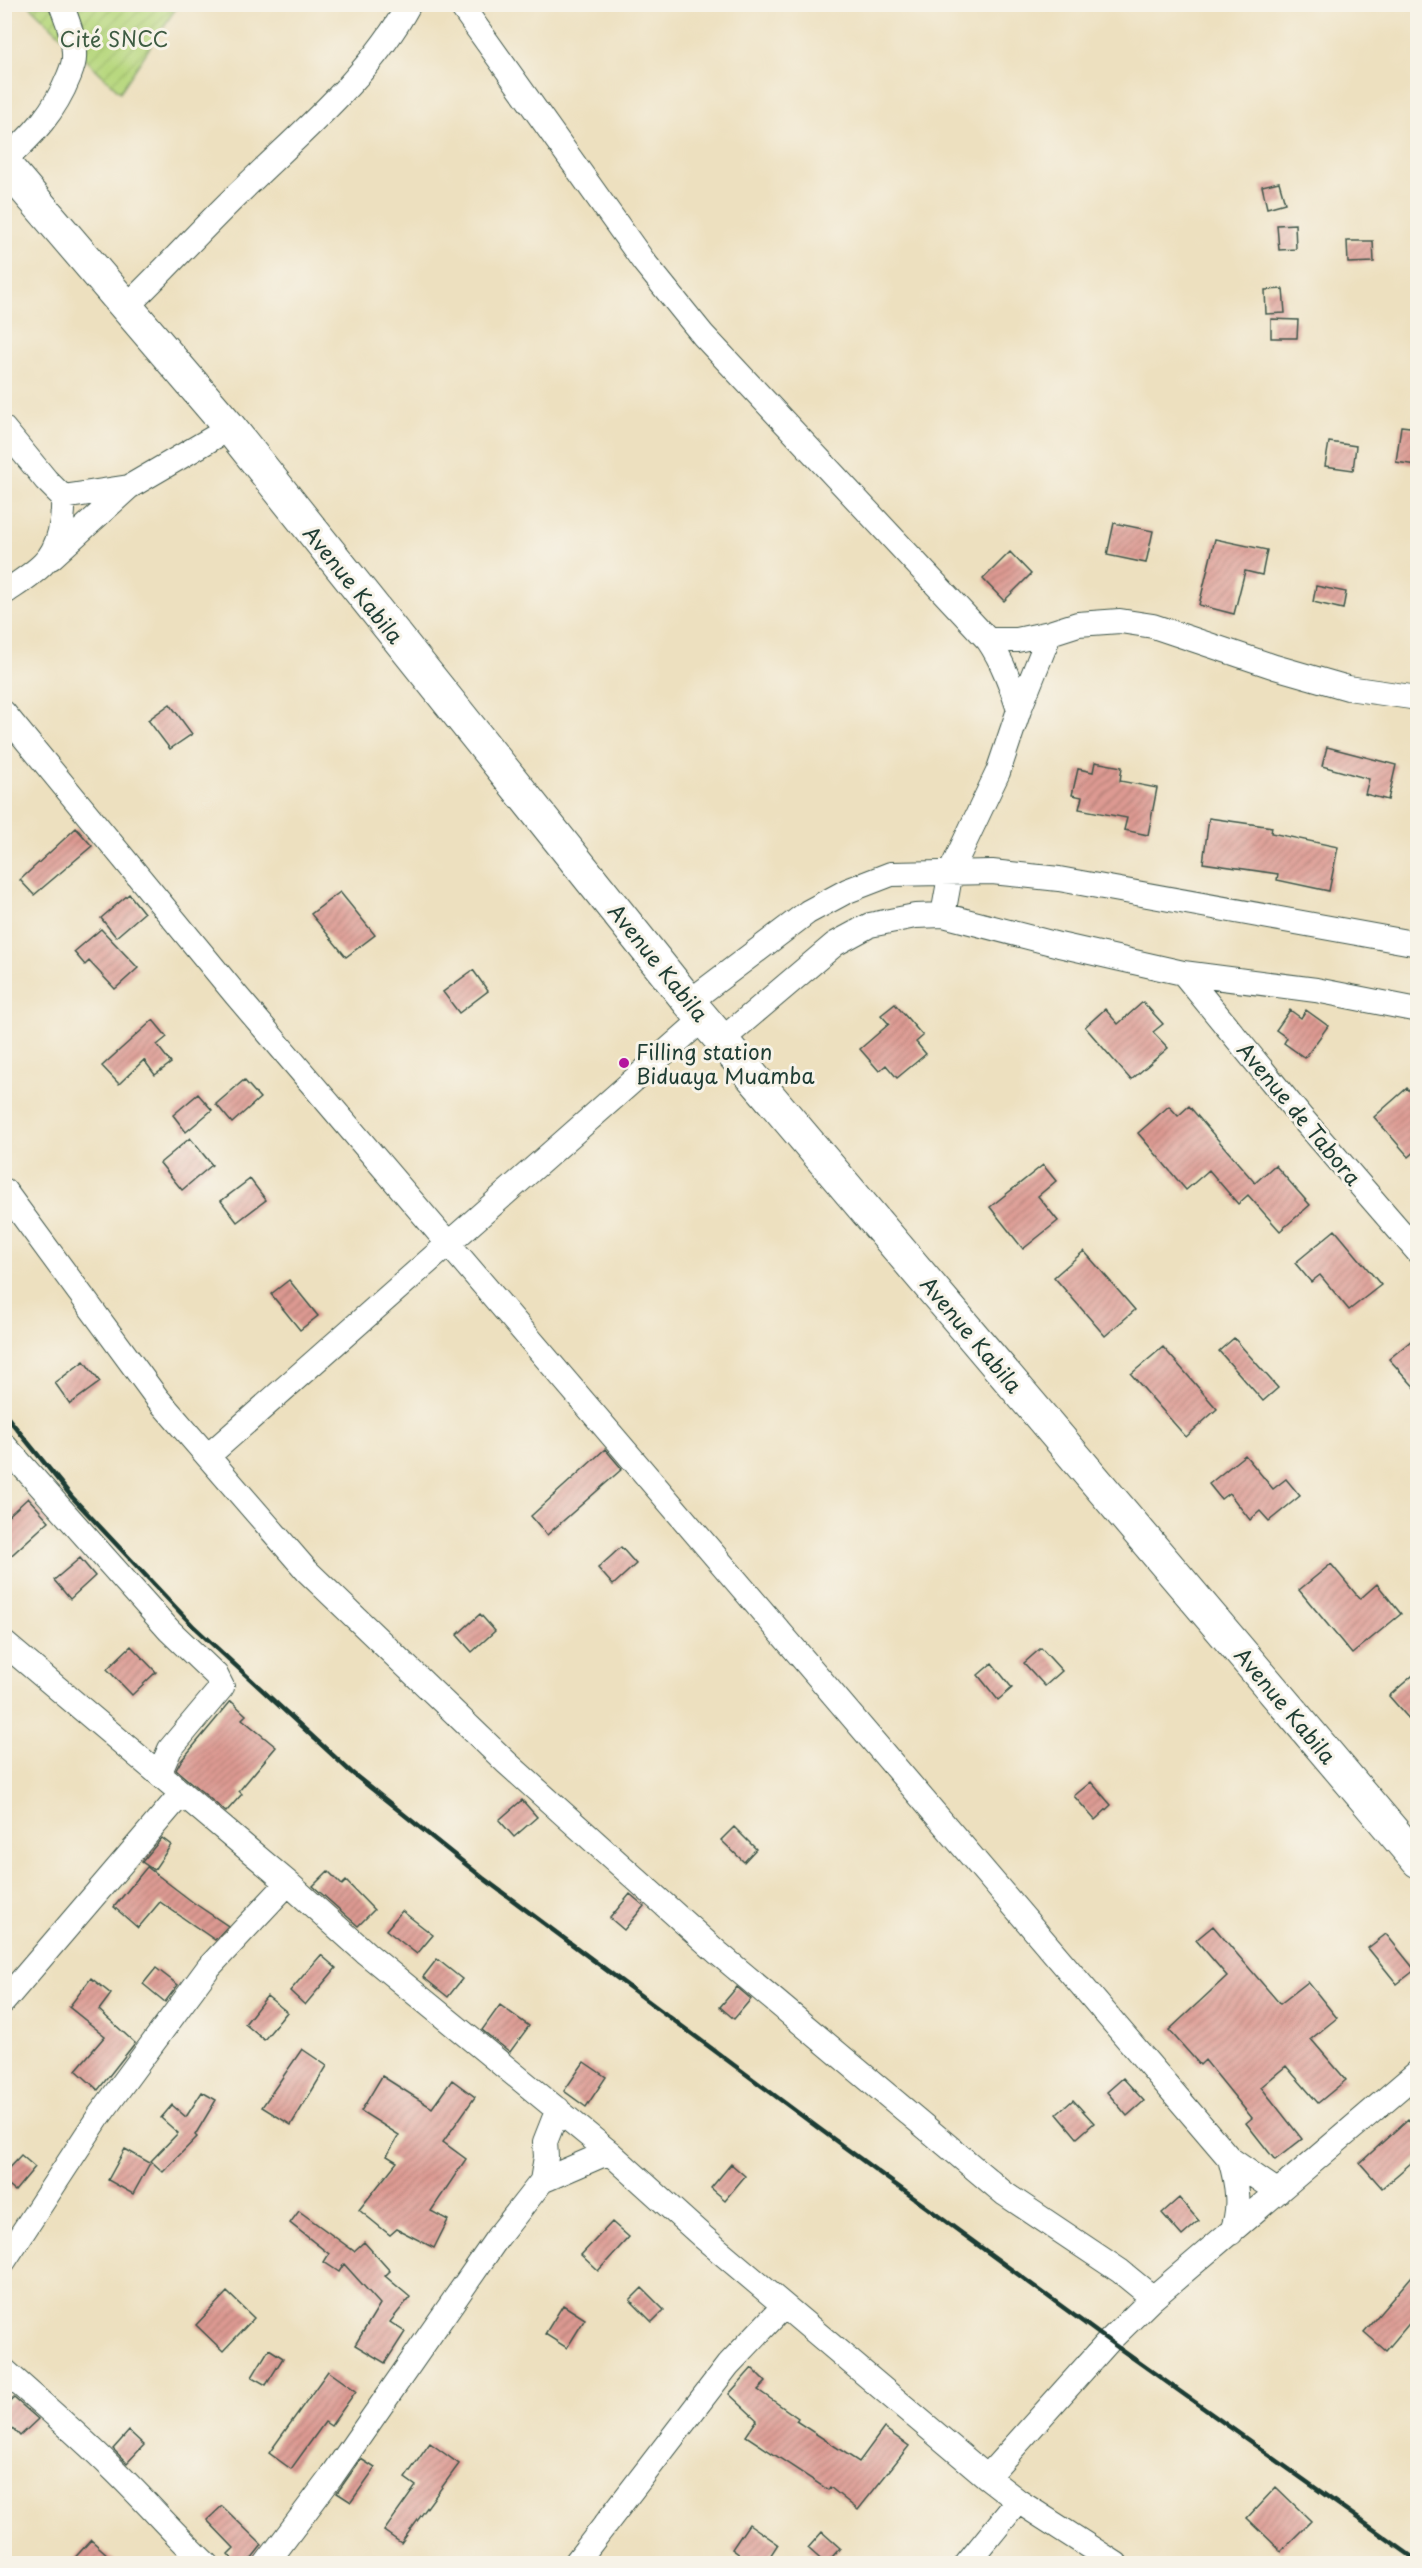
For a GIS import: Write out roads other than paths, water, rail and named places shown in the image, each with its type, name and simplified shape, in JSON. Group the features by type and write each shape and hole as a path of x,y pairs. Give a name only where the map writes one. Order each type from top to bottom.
{"highway":[{"name":"Avenue Kabila","path":"4,162 230,428 705,1020 1418,1861"}],"street":[{"path":"4,162 34,134 50,113 63,91 75,60 71,30 61,4"},
{"path":"126,307 348,84 373,56 408,4"},
{"path":"460,4 644,262 696,326 988,640 1008,676 1019,710"},
{"path":"4,593 45,563 129,488 230,428"},
{"path":"4,429 63,497 61,526 54,548 45,563"},
{"path":"63,497 129,488"},
{"path":"988,640 1017,640 1078,624 1120,621 1153,626 1275,667 1348,688 1418,698"},
{"path":"943,915 951,871 998,772 1019,710 1050,633"},
{"path":"4,713 236,995 1230,2159 1278,2192"},
{"path":"207,1456 705,1020 808,912 847,891 891,874 951,871 992,872 1059,879 1418,944"},
{"path":"705,1020 870,926 915,916 943,915 1059,945 1183,973 1316,990 1418,1010"},
{"name":"Avenue de Tabora","path":"1183,973 1301,1117 1418,1252"},
{"path":"4,1190 157,1398 307,1571 507,1763 648,1892 1005,2194 1120,2271 1153,2298"},
{"path":"4,1445 169,1630 216,1675 220,1682 222,1687 170,1749 159,1774"},
{"path":"4,1643 288,1883 366,1953 609,2152 702,2237 987,2477 1018,2501 1116,2564"},
{"path":"4,2001 182,1793"},
{"path":"4,2260 99,2116 209,1967 288,1883"},
{"path":"987,2477 1109,2341 1153,2298 1418,2072"},
{"path":"542,2181 546,2157 545,2142 558,2109"},
{"path":"266,2564 332,2476 498,2237 542,2181 609,2152"},
{"path":"1230,2159 1237,2189 1236,2222 1231,2233"},
{"path":"575,2564 728,2365 784,2306"},
{"path":"4,2370 100,2456 171,2531 206,2564"},
{"path":"967,2564 1018,2501"}],"railway":[{"path":"4,1413 72,1497 194,1627 351,1772 483,1878 817,2127 1109,2341 1418,2561"}],"place":[{"name":"Filling station Biduaya Muamba","path":"624,1063"}],"park label":[{"name":"Cité SNCC","path":"114,38"}]}
